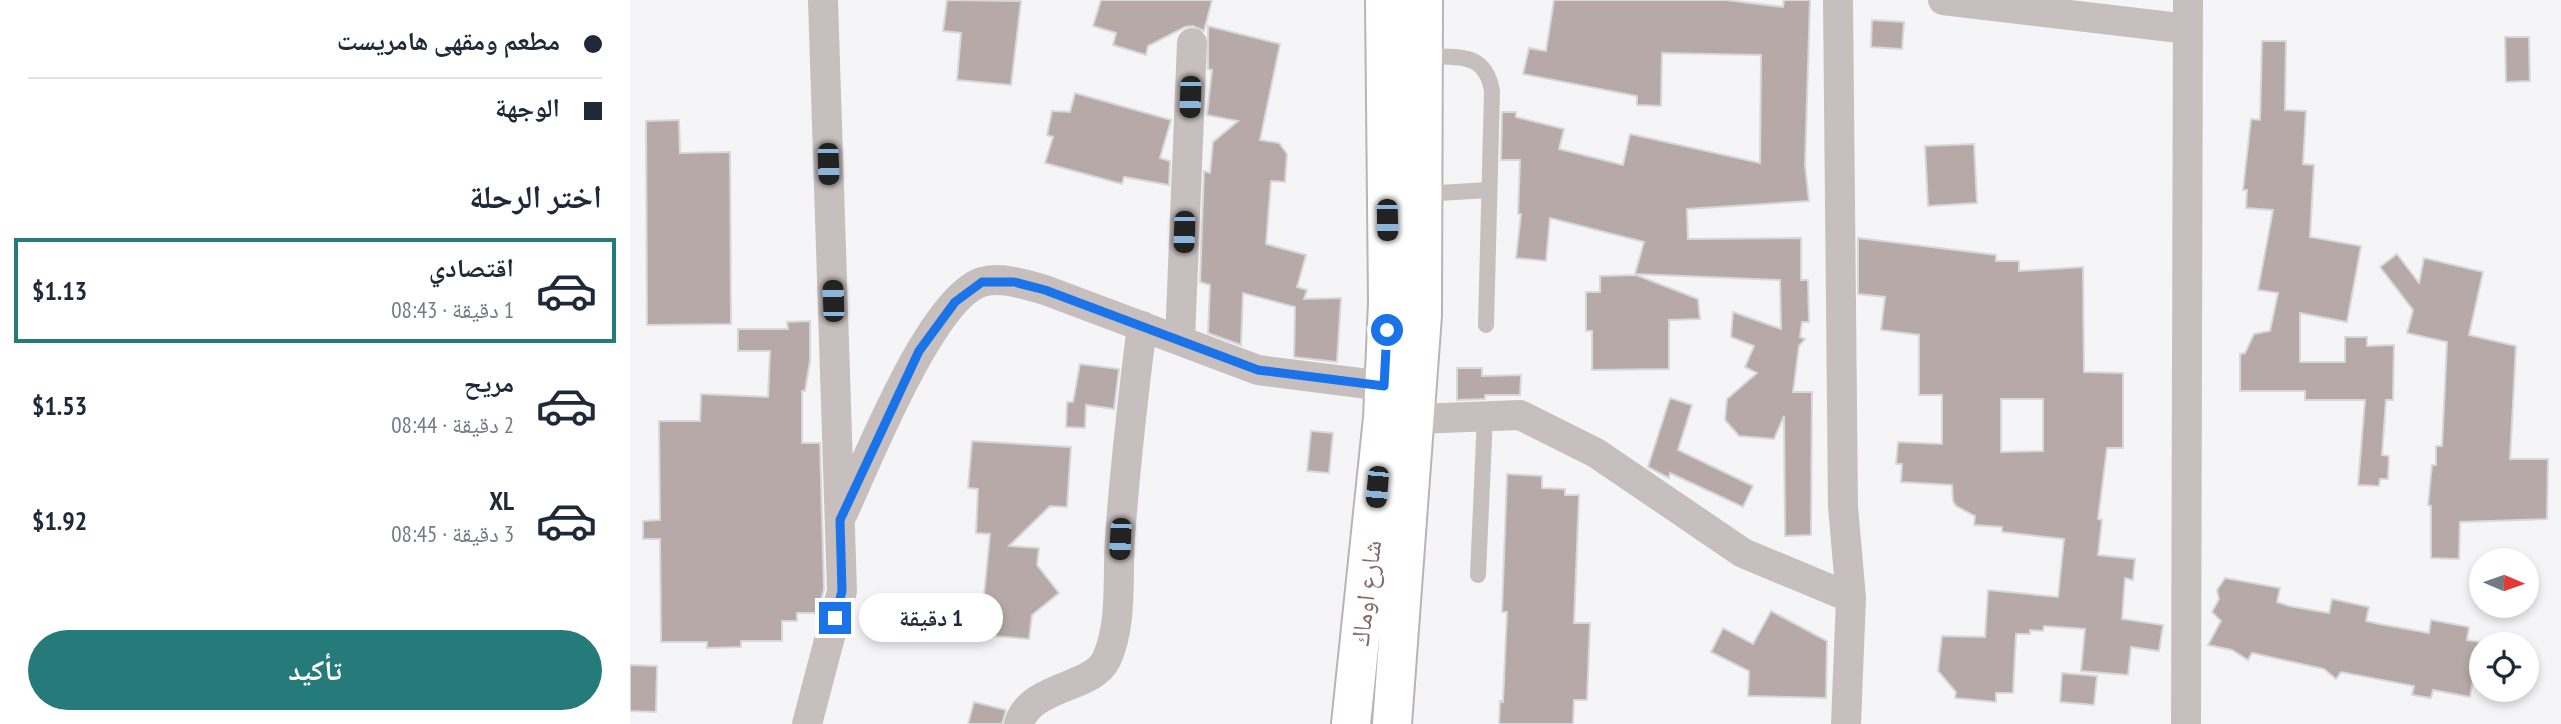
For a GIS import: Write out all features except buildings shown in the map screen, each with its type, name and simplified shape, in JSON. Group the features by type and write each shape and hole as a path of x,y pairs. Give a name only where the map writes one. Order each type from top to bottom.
{"main road":[{"name":"شارع اوماك","path":"1351,724 1373,534 1388,303 1385,0"},
{"name":"شارع اوماك","path":"1392,724 1422,315 1423,0"}],"street":[{"path":"807,724 842,591 823,0"},
{"path":"1838,0 1843,507 1851,598 1846,724"},
{"path":"1943,0 2188,14 2186,724"},
{"path":"1180,340 1192,43"},
{"path":"840,520 919,351 955,302 982,282 1014,282 1045,290 1258,370 1384,386"},
{"path":"1019,724 1023,712 1040,698 1084,677 1106,662 1115,625 1122,513 1142,326"},
{"path":"1416,419 1520,415 1596,453 1743,553 1851,598"}],"lane":[{"path":"1423,56 1470,59 1482,65 1489,77 1486,325"},
{"path":"1422,194 1489,190"},
{"path":"1478,575 1485,416"}],"route":[{"path":"835,618 842,591 840,520 919,351 955,302 982,282 1014,282 1045,290 1258,370 1384,386 1387,330"}]}
